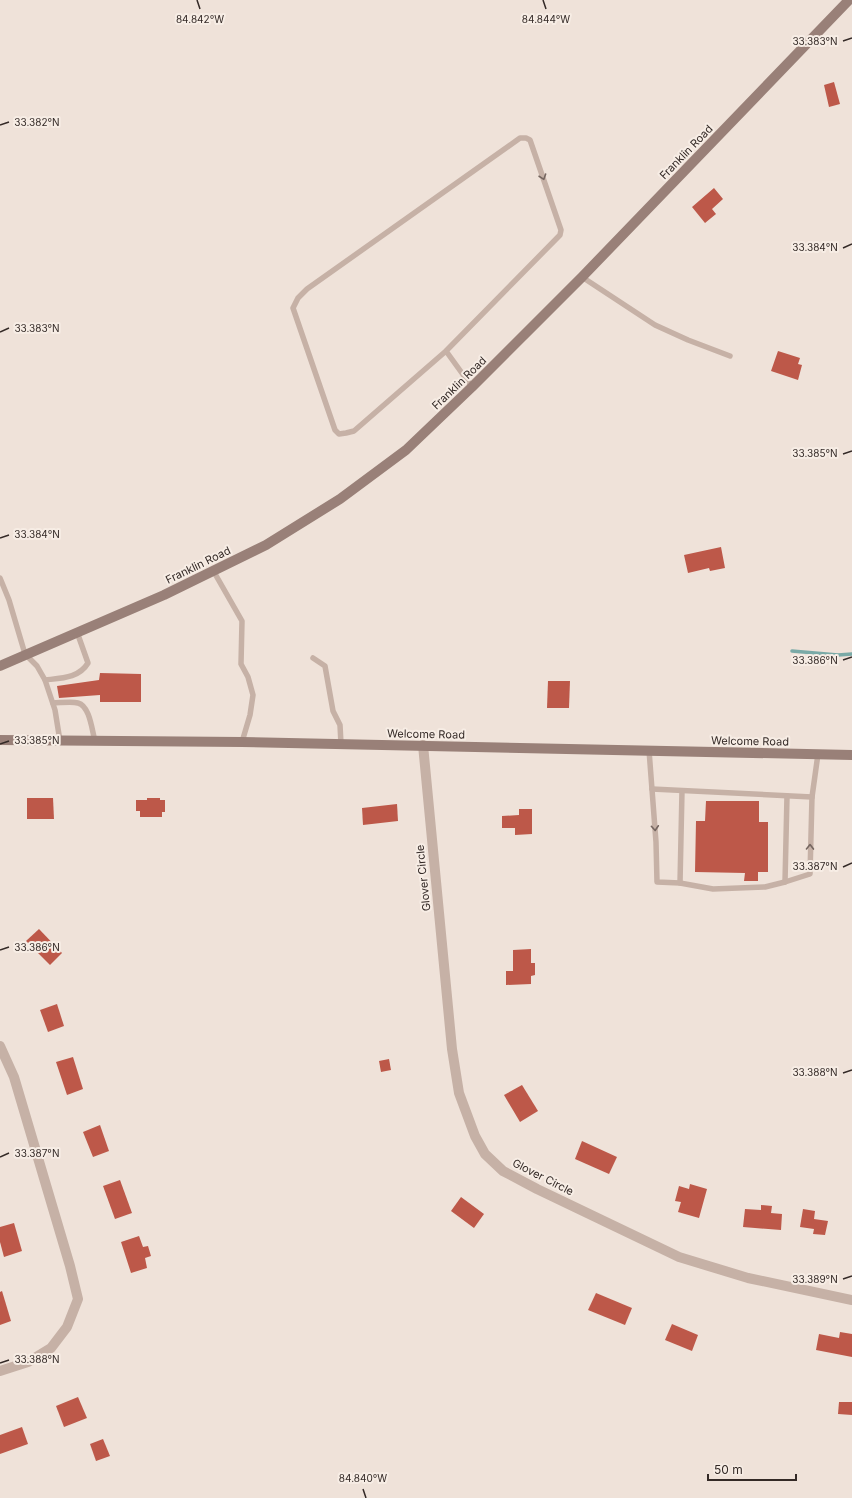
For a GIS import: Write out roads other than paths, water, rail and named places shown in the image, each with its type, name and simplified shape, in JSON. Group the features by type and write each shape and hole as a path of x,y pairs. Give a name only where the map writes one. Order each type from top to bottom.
{"main road":[{"name":"Franklin Road","path":"0,666 164,595 214,572 266,545 340,499 406,450 472,387 582,277 849,0"},
{"name":"Welcome Road","path":"0,740 422,745 852,755"}],"street":[{"name":"Glover Circle","path":"422,745 453,1056 459,1093 475,1136 484,1154 503,1171 537,1189 679,1257 748,1278 852,1300"},
{"path":"0,1046 14,1077 70,1266 78,1299 67,1327 51,1348 28,1362 0,1371"}],"lane":[{"path":"520,138 526,138 530,140 561,230 560,235 446,351 354,431 339,434 335,430 293,308 298,298 307,289 520,138"},
{"path":"582,277 655,325 688,340 730,356"},
{"path":"446,351 472,387"},
{"path":"214,572 242,621 242,664 248,677 253,695 250,715 242,742"},
{"path":"0,578 9,600 25,654 37,666 45,680 53,704 60,741"},
{"path":"45,680 68,677 84,670 88,662 77,632"},
{"path":"313,658 325,666 333,711 340,725 341,744"},
{"path":"53,704 78,703 84,706 88,713 95,741"},
{"path":"649,750 656,842 657,882 680,883 713,889 765,887 810,874 812,797 818,754"},
{"path":"652,789 812,797"},
{"path":"680,883 682,791"},
{"path":"785,882 787,796"}],"waterway":[{"path":"792,651 838,655 852,654"}]}
